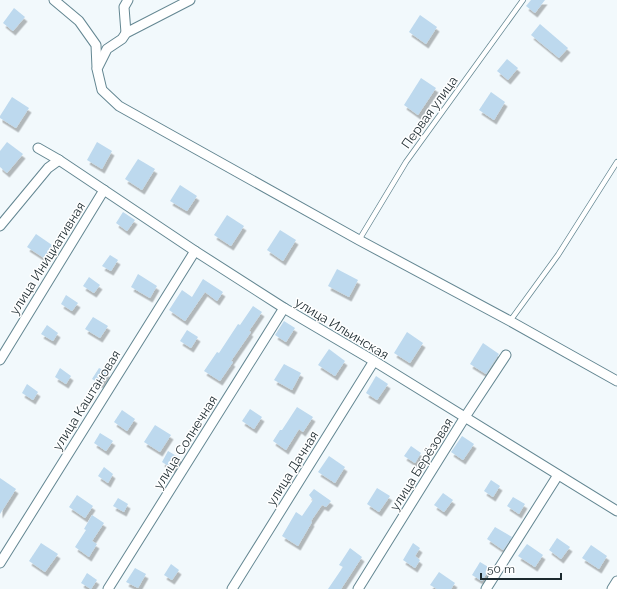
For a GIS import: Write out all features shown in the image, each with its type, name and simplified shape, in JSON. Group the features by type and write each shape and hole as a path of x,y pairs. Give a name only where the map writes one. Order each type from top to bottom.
{"street":[{"path":"54,0 79,21 96,45 97,69 102,90 119,106 359,240 510,321 617,381"},
{"path":"126,33 124,7 128,0"},
{"path":"97,69 107,49 122,39 126,33 190,0"},
{"name":"улица Ильинская","path":"38,148 284,308 374,361 617,511"},
{"path":"0,226 48,168 58,160"},
{"name":"улица Инициативная","path":"0,360 104,190"},
{"name":"улица Каштановая","path":"0,564 195,251"},
{"name":"улица Солнечная","path":"108,589 284,308"},
{"name":"улица Берёзовая","path":"358,589 465,417 506,355"},
{"name":"улица Дачная","path":"232,589 374,361"},
{"path":"486,589 558,475"},
{"path":"612,589 617,581"}],"lane":[{"name":"Первая улица","path":"359,240 406,162 523,0"},
{"path":"510,321 558,255 617,162"}],"building":[{"path":"531,0 545,0 535,13 526,6"},
{"path":"14,8 25,17 13,31 3,23"},
{"path":"420,15 437,27 426,44 409,32"},
{"path":"540,24 568,48 559,58 531,35"},
{"path":"507,59 518,68 508,80 497,71"},
{"path":"421,78 436,88 418,115 404,105"},
{"path":"491,92 505,102 494,120 479,110"},
{"path":"12,97 29,108 16,128 0,118"},
{"path":"7,142 23,154 7,173 0,167 0,151"},
{"path":"97,142 112,151 102,169 87,160"},
{"path":"138,159 155,169 142,190 125,179"},
{"path":"180,185 197,196 187,211 170,201"},
{"path":"123,212 135,220 127,231 116,223"},
{"path":"227,215 244,226 231,246 214,235"},
{"path":"280,230 296,240 283,261 267,250"},
{"path":"36,234 52,245 44,258 27,247"},
{"path":"110,255 118,260 111,271 102,266"},
{"path":"337,269 358,280 349,297 328,286"},
{"path":"138,274 157,286 150,298 131,287"},
{"path":"89,277 100,285 94,293 83,286"},
{"path":"203,279 223,292 217,301 205,292 185,321 169,310 182,290 192,297"},
{"path":"66,295 78,303 72,311 61,304"},
{"path":"253,306 262,312 249,331 251,332 231,361 233,362 220,381 204,371"},
{"path":"93,317 108,326 100,338 85,329"},
{"path":"284,321 295,328 286,342 275,335"},
{"path":"47,325 58,333 53,341 41,334"},
{"path":"187,330 198,337 191,348 180,341"},
{"path":"407,332 423,343 410,363 394,353"},
{"path":"483,343 499,354 486,374 470,364"},
{"path":"329,349 345,361 335,376 318,365"},
{"path":"284,364 301,373 292,390 274,380"},
{"path":"60,368 71,376 66,384 55,377"},
{"path":"99,368 108,373 101,384 92,379"},
{"path":"376,376 388,384 377,400 366,393"},
{"path":"27,384 38,392 33,400 22,393"},
{"path":"297,407 313,417 303,432 299,429 286,450 273,441"},
{"path":"250,409 262,417 254,429 242,421"},
{"path":"122,410 135,419 127,431 114,422"},
{"path":"155,425 171,435 160,452 144,442"},
{"path":"100,433 113,441 106,451 94,443"},
{"path":"462,436 474,444 463,460 451,452"},
{"path":"411,446 421,453 415,463 404,456"},
{"path":"168,451 180,458 173,469 162,462"},
{"path":"329,456 345,467 335,483 318,472"},
{"path":"104,467 113,474 108,483 98,476"},
{"path":"0,478 16,489 0,514"},
{"path":"491,480 500,486 493,497 484,491"},
{"path":"377,488 390,496 379,512 367,504"},
{"path":"314,489 331,501 326,507 322,505 311,521 312,522 298,546 282,536 296,512 302,516 313,500 309,495"},
{"path":"443,493 453,500 444,512 434,505"},
{"path":"77,495 93,506 85,518 69,507"},
{"path":"513,497 525,504 519,514 507,506"},
{"path":"118,498 128,504 124,512 113,506"},
{"path":"92,515 104,523 92,541 97,544 89,557 75,547 86,530 84,529"},
{"path":"495,527 512,537 503,550 487,539"},
{"path":"557,538 570,547 561,559 549,550"},
{"path":"41,543 58,554 45,572 29,561"},
{"path":"413,543 420,548 415,556 420,560 415,568 403,560"},
{"path":"527,544 543,555 535,567 518,556"},
{"path":"591,545 607,556 599,569 582,558"},
{"path":"350,548 362,557 341,589 328,589 343,567 339,565"},
{"path":"480,562 490,568 482,581 472,575"},
{"path":"171,564 179,570 172,580 164,575"},
{"path":"135,568 146,574 138,588 126,582"},
{"path":"439,572 455,583 451,589 437,589 430,585"},
{"path":"87,573 97,580 91,589 81,583"}]}
